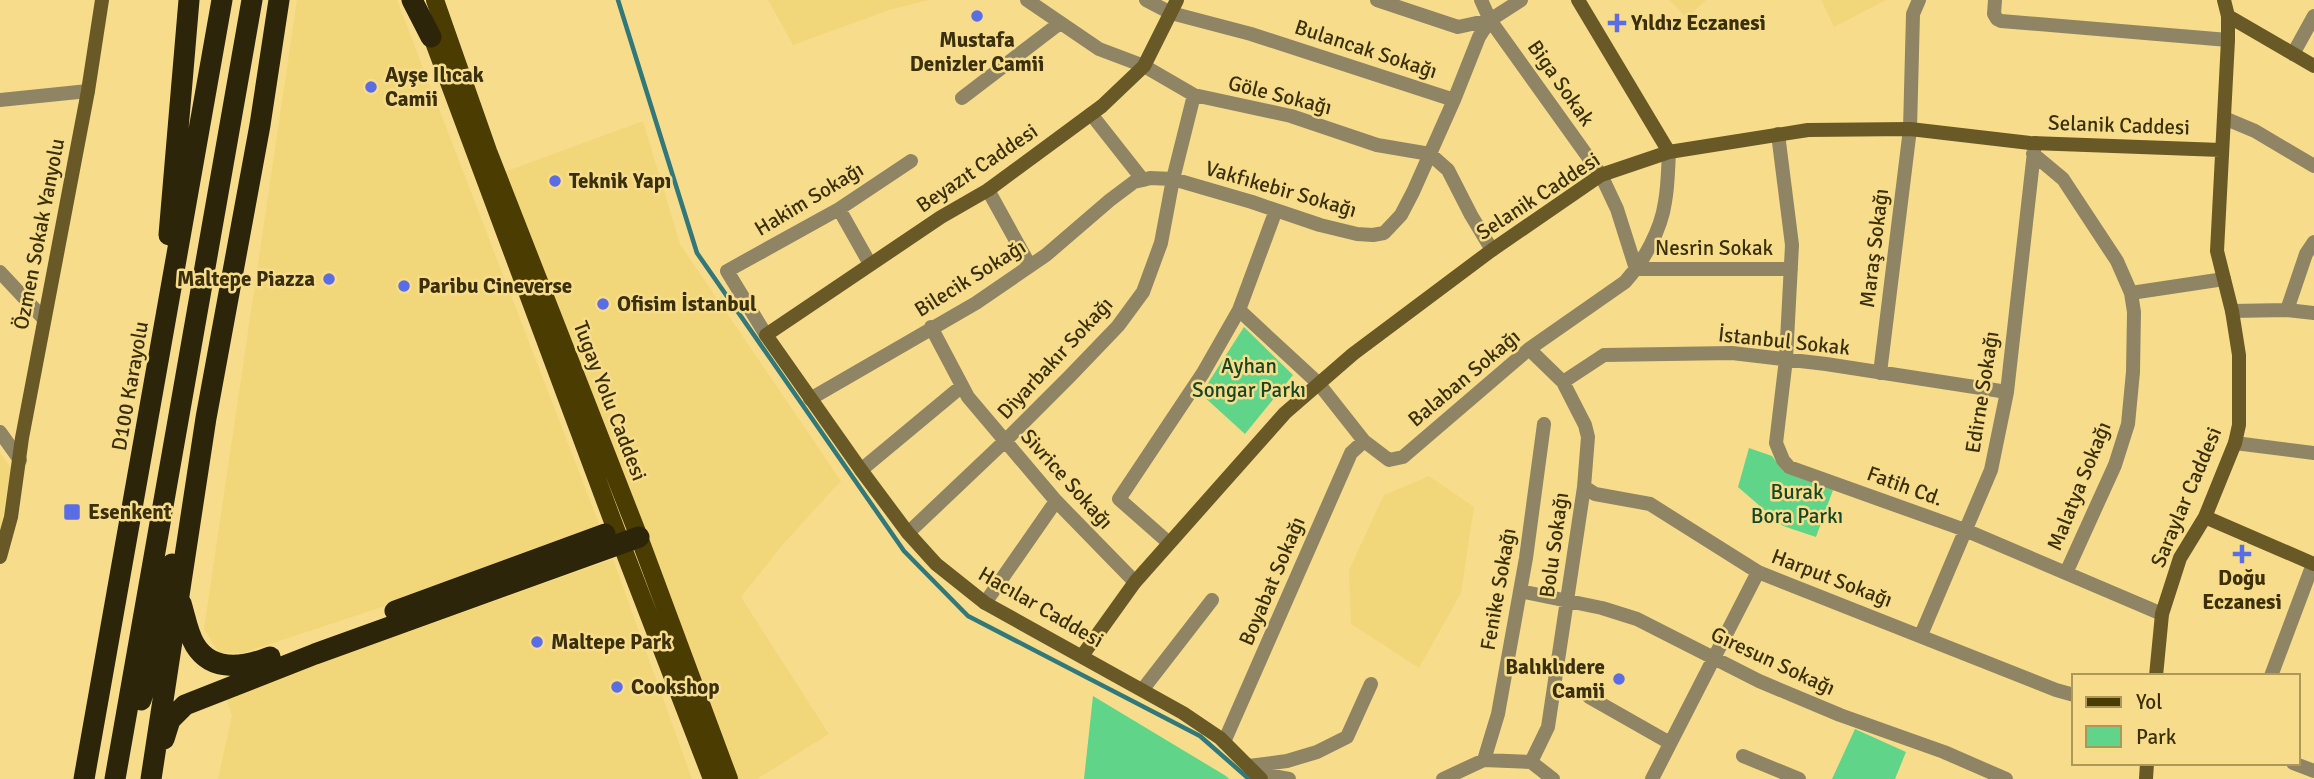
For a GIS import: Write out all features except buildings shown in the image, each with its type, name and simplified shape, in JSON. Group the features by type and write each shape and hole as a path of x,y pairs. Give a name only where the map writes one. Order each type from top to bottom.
{"highway":[{"path":"165,324 170,206 189,0"},
{"name":"D100 Karayolu","path":"84,779 222,0"},
{"path":"116,779 252,0"},
{"path":"151,778 206,418 260,125 279,0"},
{"path":"260,125 290,0"},
{"path":"412,0 431,37"},
{"path":"116,779 150,670 206,418"},
{"path":"179,600 194,645 202,653 219,665 248,665 627,534"},
{"path":"151,778 170,720 185,705 627,534"}],"main road":[{"name":"Tugay Yolu Caddesi","path":"420,0 431,37 627,534 729,779"},
{"name":"Tugay Yolu Caddesi","path":"435,0 712,779"}],"street":[{"name":"Özmen Sokak Yanyolu","path":"0,557 88,91 102,0"},
{"name":"Göle Sokağı","path":"1027,0 1099,48 1144,66 1194,95 1292,116 1377,145 1430,154"},
{"name":"Bulancak Sokağı","path":"1146,0 1174,6 1454,100"},
{"path":"1377,0 1458,27 1490,20"},
{"name":"Biga Sokak","path":"1481,0 1490,20 1601,175 1617,209 1636,269"},
{"name":"Vakfıkebir Sokağı","path":"1143,180 1173,179 1357,234 1384,233 1401,215 1454,100 1474,46 1490,20 1521,0"},
{"path":"1578,0 1669,152"},
{"name":"Maraş Sokağı","path":"1880,373 1910,129 1913,14 1919,0"},
{"path":"1995,0 1994,14 2001,21 2228,40"},
{"name":"Saraylar Caddesi","path":"2156,674 2162,614 2180,558 2205,517 2235,443 2239,425 2239,355 2217,251 2228,40 2228,16 2224,0"},
{"name":"Beyazıt Caddesi","path":"766,335 941,217 988,190 1102,106 1144,66 1174,6"},
{"path":"2228,16 2314,66"},
{"path":"2293,54 2314,16"},
{"path":"962,98 1060,23"},
{"path":"0,100 88,91"},
{"name":"Diyarbakır Sokağı","path":"908,533 1005,441 1118,326 1143,292 1161,243 1173,179 1194,95"},
{"path":"1091,114 1143,180"},
{"path":"2224,118 2255,131 2314,166"},
{"name":"Selanik Caddesi","path":"1082,656 1135,582 1285,413 1353,354 1492,250 1601,175 1669,152 1808,130 1910,129 2034,149 2221,150"},
{"name":"Fatih Cd.","path":"1778,134 1792,245 1786,359 1776,443 1783,460 1790,467 1965,530 2162,614"},
{"name":"Malatya Sokağı","path":"2034,149 2063,179 2117,261 2131,293 2134,312 2133,372 2128,424 2115,465 2066,573"},
{"name":"Edirne Sokağı","path":"1922,635 1991,470 2007,391 2034,149"},
{"name":"Balaban Sokağı","path":"1239,310 1319,384 1364,441 1389,460 1404,457 1529,349 1625,282 1636,269 1655,235 1665,205 1669,152"},
{"path":"1430,154 1448,170 1492,250"},
{"name":"Hakim Sokağı","path":"727,271 838,209 911,161"},
{"name":"Bilecik Sokağı","path":"810,399 976,303 1046,255 1134,183 1143,180"},
{"path":"988,190 1030,266"},
{"path":"838,209 870,264"},
{"path":"1169,543 1119,499 1203,373 1239,310 1276,210"},
{"path":"2287,310 2306,254 2314,242"},
{"name":"Nesrin Sokak","path":"1636,269 1791,269"},
{"name":"Hacılar Caddesi","path":"727,271 810,399 908,533 936,564 985,603 1183,713 1224,742 1256,772"},
{"path":"0,272 44,319"},
{"path":"2131,293 2224,279"},
{"path":"2232,312 2287,310 2314,313"},
{"name":"Sivrice Sokağı","path":"931,327 968,397 1056,501 1135,582"},
{"name":"Bolu Sokağı","path":"1529,349 1563,382 1585,425 1588,437 1584,487 1548,727 1531,762"},
{"name":"İstanbul Sokak","path":"1563,382 1604,355 1732,353 2007,391"},
{"path":"861,470 962,386"},
{"name":"Fenike Sokağı","path":"1484,760 1498,714 1545,424"},
{"path":"0,432 20,460"},
{"name":"Boyabat Sokağı","path":"1224,742 1351,453 1364,441"},
{"path":"2235,443 2314,453"},
{"name":"Harput Sokağı","path":"1584,487 1595,494 1650,504 1758,572 2072,694"},
{"path":"985,603 1056,501"},
{"path":"2205,517 2313,564 2273,674"},
{"path":"1652,779 1758,572"},
{"name":"Gıresun Sokağı","path":"1520,591 1637,619 1759,681 1840,715 1944,752 2006,779"},
{"path":"1143,689 1212,600"},
{"path":"1256,772 1317,752 1346,737 1371,684"},
{"path":"1590,697 1670,743"},
{"path":"1743,756 1799,779"},
{"path":"1443,779 1484,760 1531,762 1553,779"},
{"path":"1256,772 1289,779"}],"shaded area":[{"path":"297,0 397,0 603,534 243,653 219,653 204,629"},
{"path":"768,0 929,0 889,10 793,45"},
{"path":"1669,0 1706,0 1687,18"},
{"path":"1821,0 1886,0 1834,27"},
{"path":"643,121 680,244 841,481 785,542 741,597 829,734 757,779 738,779 501,173"},
{"path":"0,453 11,468 0,532"},
{"path":"1429,476 1474,507 1461,593 1419,668 1351,624 1349,570 1384,495"},
{"path":"613,559 692,779 218,779 232,715 225,697"}],"green space":[{"name":"Ayhan Songar Parkı","path":"1244,327 1293,375 1245,434 1201,394"},
{"name":"Burak Bora Parkı","path":"1749,448 1772,456 1783,471 1833,490 1816,537 1783,526 1738,487"},
{"path":"1093,696 1226,776 1229,779 1084,779"},
{"path":"1855,729 1906,752 1895,779 1832,779"}],"waterway":[{"path":"618,0 697,253 904,551 968,616 1200,736 1249,779"}],"place":[{"name":"Mustafa Denizler Camii","path":"977,16"},
{"name":"Yıldız Eczanesi","path":"1617,23"},
{"name":"Ayşe Ilıcak Camii","path":"371,87"},
{"name":"Teknik Yapı","path":"555,181"},
{"name":"Maltepe Piazza","path":"329,279"},
{"name":"Paribu Cineverse","path":"404,286"},
{"name":"Ofisim İstanbul","path":"603,304"},
{"name":"Esenkent","path":"72,512"},
{"name":"Doğu Eczanesi","path":"2242,554"},
{"name":"Maltepe Park","path":"537,642"},
{"name":"Balıklıdere Camii","path":"1619,679"},
{"name":"Cookshop","path":"617,687"}]}
